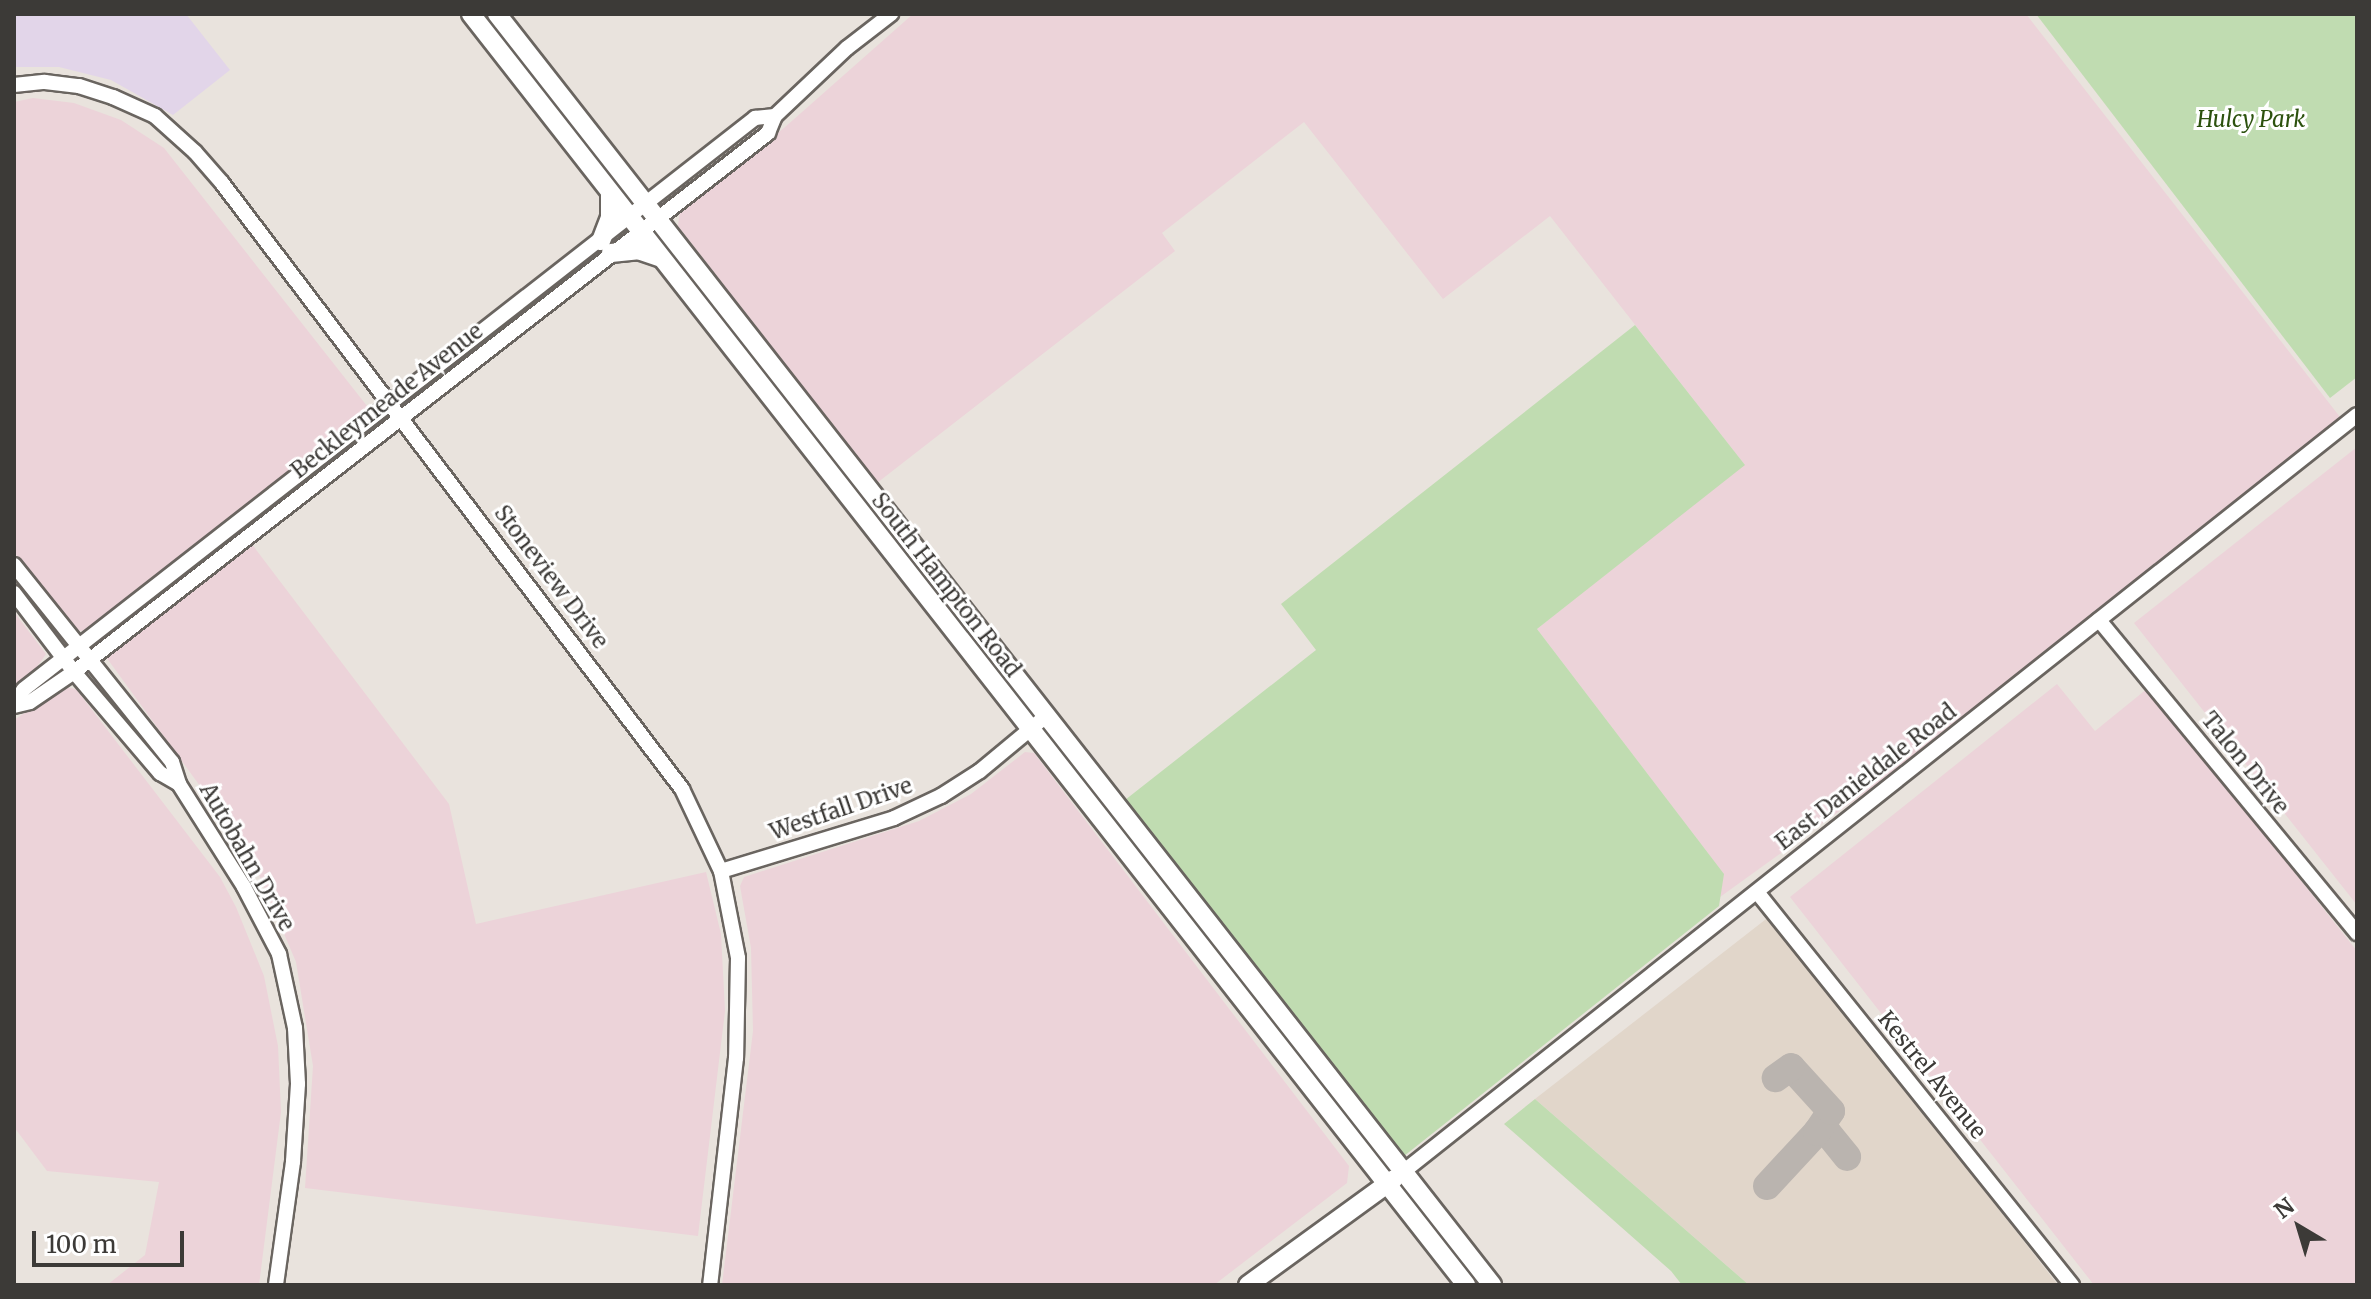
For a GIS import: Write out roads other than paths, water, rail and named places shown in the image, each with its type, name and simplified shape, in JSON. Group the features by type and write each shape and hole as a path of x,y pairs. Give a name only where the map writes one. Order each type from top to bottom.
{"main road":[{"name":"South Hampton Road","path":"471,14 1466,1285"},
{"name":"South Hampton Road","path":"499,16 1492,1285"},
{"path":"483,30 499,16"},
{"path":"610,194 606,247 638,250 660,258"},
{"path":"1204,953 1221,940"},
{"path":"1248,1285 1403,1172"}],"street":[{"name":"Beckleymeade Avenue","path":"14,704 24,689 388,406 651,214 755,118 775,116 847,48 891,14"},
{"name":"Stoneview Drive","path":"14,85 45,82 79,86 133,105 169,127 222,183 388,406 532,588 682,789 721,871 738,958 736,1058 710,1285"},
{"name":"Beckleymeade Avenue","path":"14,704 30,702 89,661 399,419 606,247"},
{"name":"East Danieldale Road","path":"1403,1172 2357,415"},
{"path":"232,527 243,541"},
{"name":"Autobahn Drive","path":"14,565 172,762 179,784 244,887 279,954 295,1028 298,1084 293,1162 276,1285"},
{"name":"Autobahn Drive","path":"14,593 74,672 160,773 179,784"},
{"name":"Talon Drive","path":"2099,620 2357,933"},
{"name":"Westfall Drive","path":"721,871 811,845 906,812 980,771 1045,717"},
{"name":"Kestrel Avenue","path":"1757,892 2072,1285"}],"park label":[{"name":"Hulcy Park","path":"2251,120"}]}
